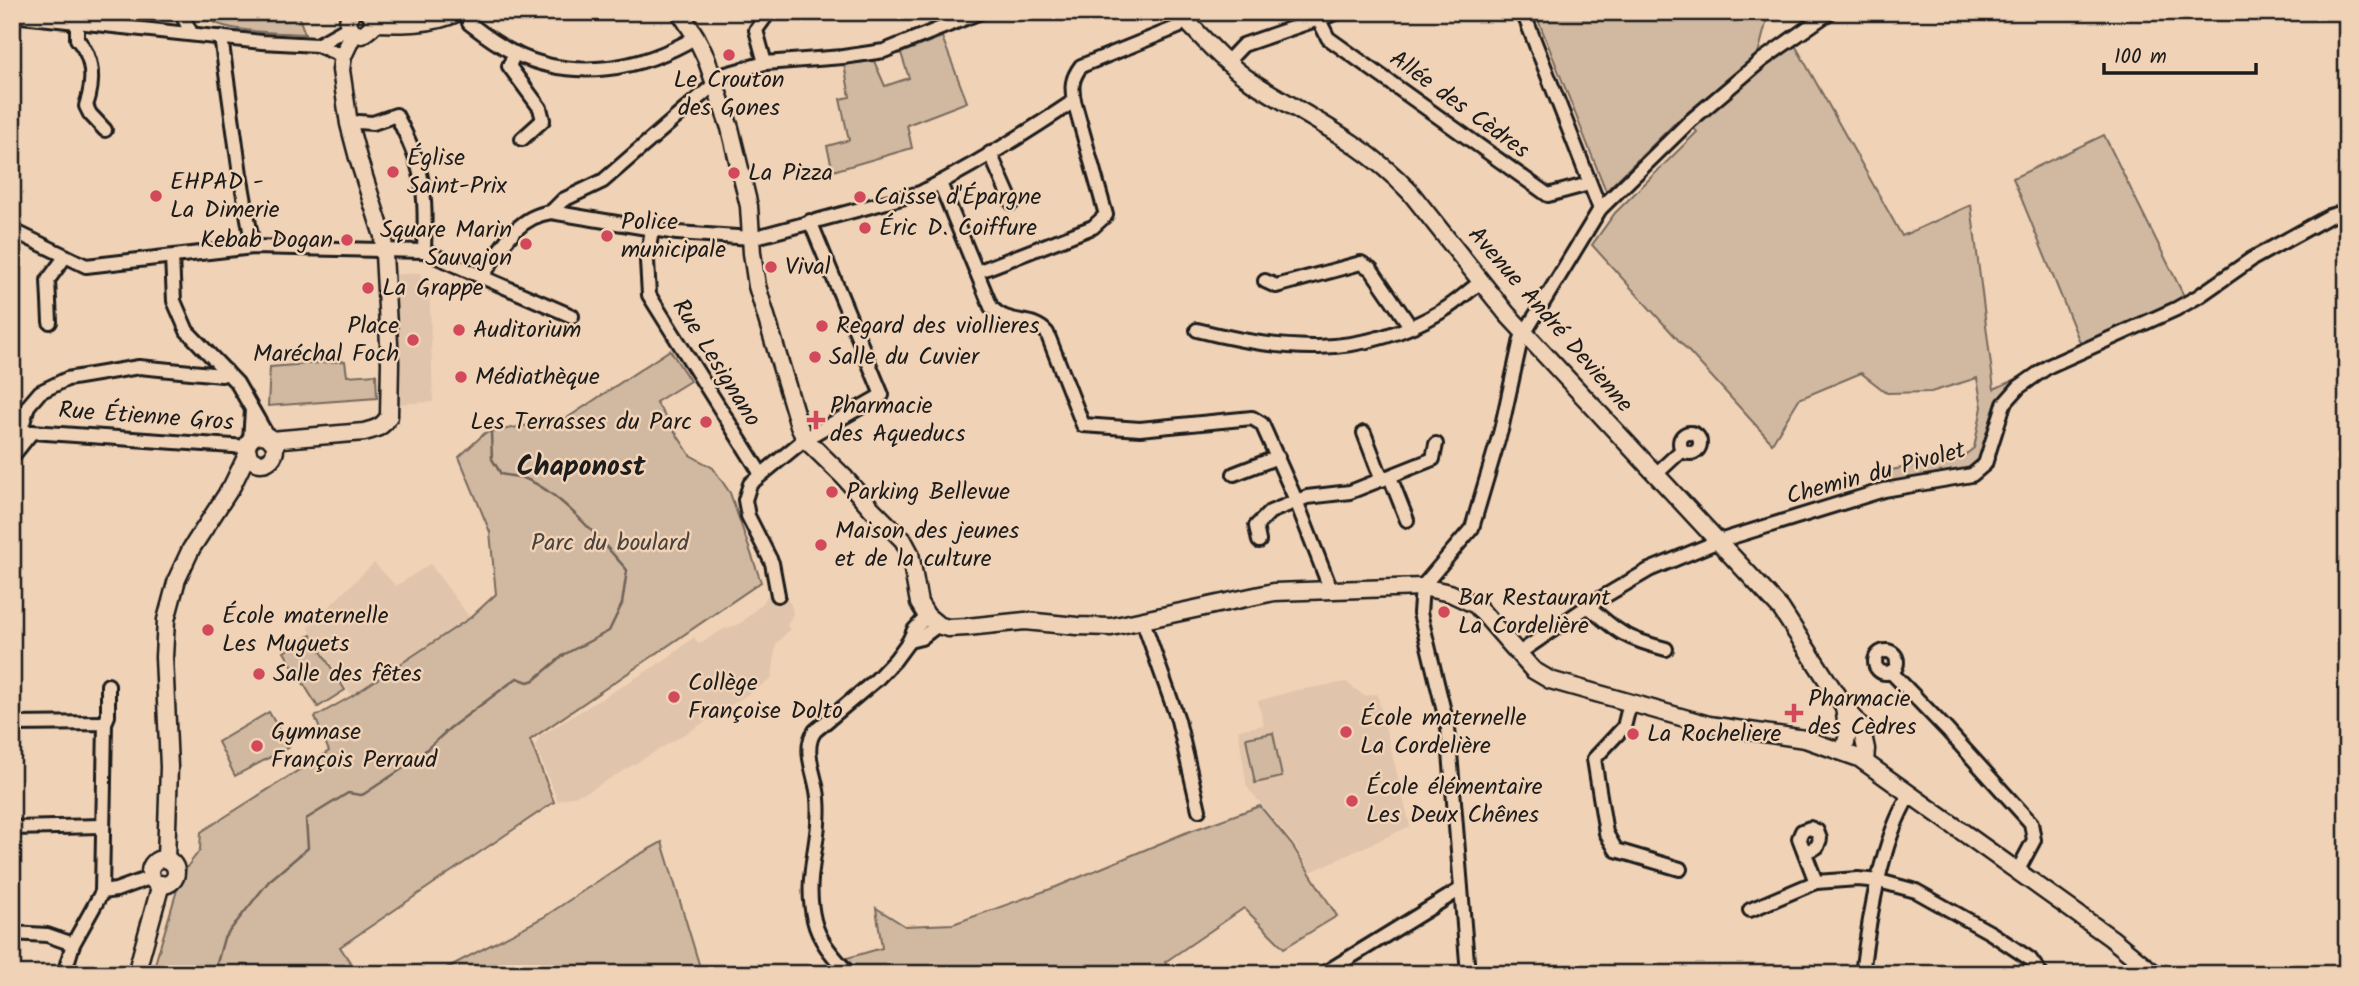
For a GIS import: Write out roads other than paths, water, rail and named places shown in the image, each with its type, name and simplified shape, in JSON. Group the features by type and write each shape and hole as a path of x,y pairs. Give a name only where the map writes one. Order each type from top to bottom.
{"main road":[{"path":"680,12 695,37 714,83 739,164 749,206 757,286 805,439 845,477 870,508 903,540 909,553 919,603 932,620 948,628 1026,621 1111,626 1274,592 1330,588 1422,587 1450,593 1476,605 1533,670 1549,680 1709,725 1805,739 1844,751 1865,762 2111,938 2155,974"},
{"name":"Avenue André Devienne","path":"1181,16 1227,62 1252,81 1316,118 1383,166 1410,192 1507,314 1781,609 1843,705 1861,726 1866,749 1865,762"},
{"path":"342,56 352,24 366,33 371,18 408,24 464,18"},
{"name":"Rue Étienne Gros","path":"260,448 295,438 377,429 389,416 390,362 384,251 377,212 349,124 341,70 342,56"},
{"path":"136,974 156,880 170,883 176,872 173,864 166,859 169,767 164,657 166,620 177,579 191,549 260,448"},
{"name":"Avenue André Devienne","path":"1843,705 1848,734 1844,751"}],"street":[{"path":"181,12 191,33"},
{"path":"765,63 756,30 769,12"},
{"path":"551,212 563,200 603,181 726,74 765,63 884,51 981,12"},
{"path":"1227,62 1243,45 1316,16 1339,12"},
{"path":"1523,12 1601,209"},
{"path":"1468,974 1448,729 1420,613 1422,587 1472,528 1501,430 1519,344 1601,209 1689,122 1762,60 1830,12"},
{"path":"12,15 317,45 342,56"},
{"path":"977,272 1093,227 1106,215 1074,100 1071,86 1073,76 1080,66 1178,27 1181,16"},
{"name":"Allée des Cèdres","path":"1316,16 1328,38 1548,195 1590,184"},
{"path":"464,18 515,53 556,66 592,70 652,59 695,37"},
{"path":"77,22 78,39 87,50 93,86 86,106 104,130"},
{"path":"317,45 352,24"},
{"path":"222,37 253,247"},
{"path":"515,53 509,66 540,108 542,120 522,139"},
{"path":"482,277 515,228 539,213 551,212 725,238 752,238 920,193 1039,125 1074,100"},
{"path":"349,124 373,124 396,115 414,147 426,200 424,251"},
{"path":"990,153 1012,202"},
{"path":"12,164 12,179"},
{"path":"940,183 991,307 1010,320 1042,327 1083,425 1140,429 1252,418 1259,421 1278,457 1330,588"},
{"name":"Chemin du Pivolet","path":"1519,653 1649,570 1719,541 1884,490 1972,475 1985,464 2004,404 2019,387 2049,366 2176,309 2252,259 2330,216 2347,211"},
{"path":"778,595 772,563 748,516 746,500 750,484 805,439 881,395 810,221"},
{"name":"Rue Lesignano","path":"652,229 647,261 649,295 761,474"},
{"path":"12,230 86,266 253,247 424,251 572,316"},
{"path":"50,322 48,280 65,257"},
{"path":"172,257 174,301 187,331 244,394 252,410 260,448"},
{"path":"1265,281 1276,286 1361,263 1371,268 1410,326"},
{"path":"1197,330 1275,346 1317,348 1360,342 1410,326 1442,311 1481,282"},
{"path":"22,433 28,406 40,391 67,379 139,367 222,375 226,371"},
{"name":"Rue Étienne Gros","path":"12,457 22,433 260,448"},
{"path":"1364,433 1407,520"},
{"path":"1258,541 1256,526 1270,512 1307,497 1350,492 1433,459 1436,444"},
{"path":"1656,474 1682,450"},
{"path":"1234,474 1278,457"},
{"path":"1588,607 1616,632 1638,642 1666,649"},
{"path":"849,974 822,940 814,922 810,867 819,832 808,743 815,731 877,679 909,641 914,630 932,620"},
{"path":"1143,621 1178,720 1199,810"},
{"path":"1891,672 2031,823 2034,840 2017,872"},
{"path":"64,974 73,944 102,892 108,685"},
{"path":"1630,703 1624,727 1594,759 1606,833 1616,850 1680,869"},
{"path":"12,724 105,723"},
{"path":"1862,974 1879,881 1901,808 1910,793"},
{"path":"12,828 102,826"},
{"path":"1805,852 1816,882"},
{"path":"1750,910 1816,882 1858,879 1879,881 1916,891 1991,933 2030,959 2041,974"},
{"path":"102,892 156,880"},
{"path":"1323,974 1461,888"},
{"path":"12,933 47,935 73,944"}],"waterway":[{"path":"214,974 224,938 269,881 308,848 306,819 348,793 364,794 414,761 450,728 517,678 528,682 534,680 565,654 609,631 622,604 627,570 579,518 551,494 523,478 501,474 492,459 491,433"}],"place":[{"name":"Le Crouton des Gones","path":"729,55"},
{"name":"Église Saint-Prix","path":"393,172"},
{"name":"La Pizza","path":"734,173"},
{"name":"EHPAD - La Dimerie","path":"156,196"},
{"name":"Caisse d'Épargne","path":"860,197"},
{"name":"Éric D. Coiffure","path":"865,228"},
{"name":"Police municipale","path":"607,236"},
{"name":"Kebab Dogan","path":"347,240"},
{"name":"Square Marin Sauvajon","path":"526,244"},
{"name":"Vival","path":"771,267"},
{"name":"La Grappe","path":"368,288"},
{"name":"Regard des viollieres","path":"822,326"},
{"name":"Auditorium","path":"459,330"},
{"name":"Place Maréchal Foch","path":"413,340"},
{"name":"Salle du Cuvier","path":"815,357"},
{"name":"Médiathèque","path":"461,377"},
{"name":"Pharmacie des Aqueducs","path":"816,420"},
{"name":"Les Terrasses du Parc","path":"706,422"},
{"name":"Parking Bellevue","path":"832,492"},
{"name":"Maison des jeunes et de la culture","path":"821,545"},
{"name":"Bar Restaurant La Cordelière","path":"1444,612"},
{"name":"École maternelle Les Muguets","path":"208,630"},
{"name":"Salle des fêtes","path":"259,674"},
{"name":"Collège Françoise Dolto","path":"674,697"},
{"name":"Pharmacie des Cèdres","path":"1794,713"},
{"name":"École maternelle La Cordelière","path":"1346,732"},
{"name":"La Rocheliere","path":"1633,734"},
{"name":"Gymnase François Perraud","path":"257,746"},
{"name":"École élémentaire Les Deux Chênes","path":"1352,801"}],"district":[{"name":"Chaponost","path":"581,467"}],"park label":[{"name":"Parc du boulard","path":"610,543"}]}
